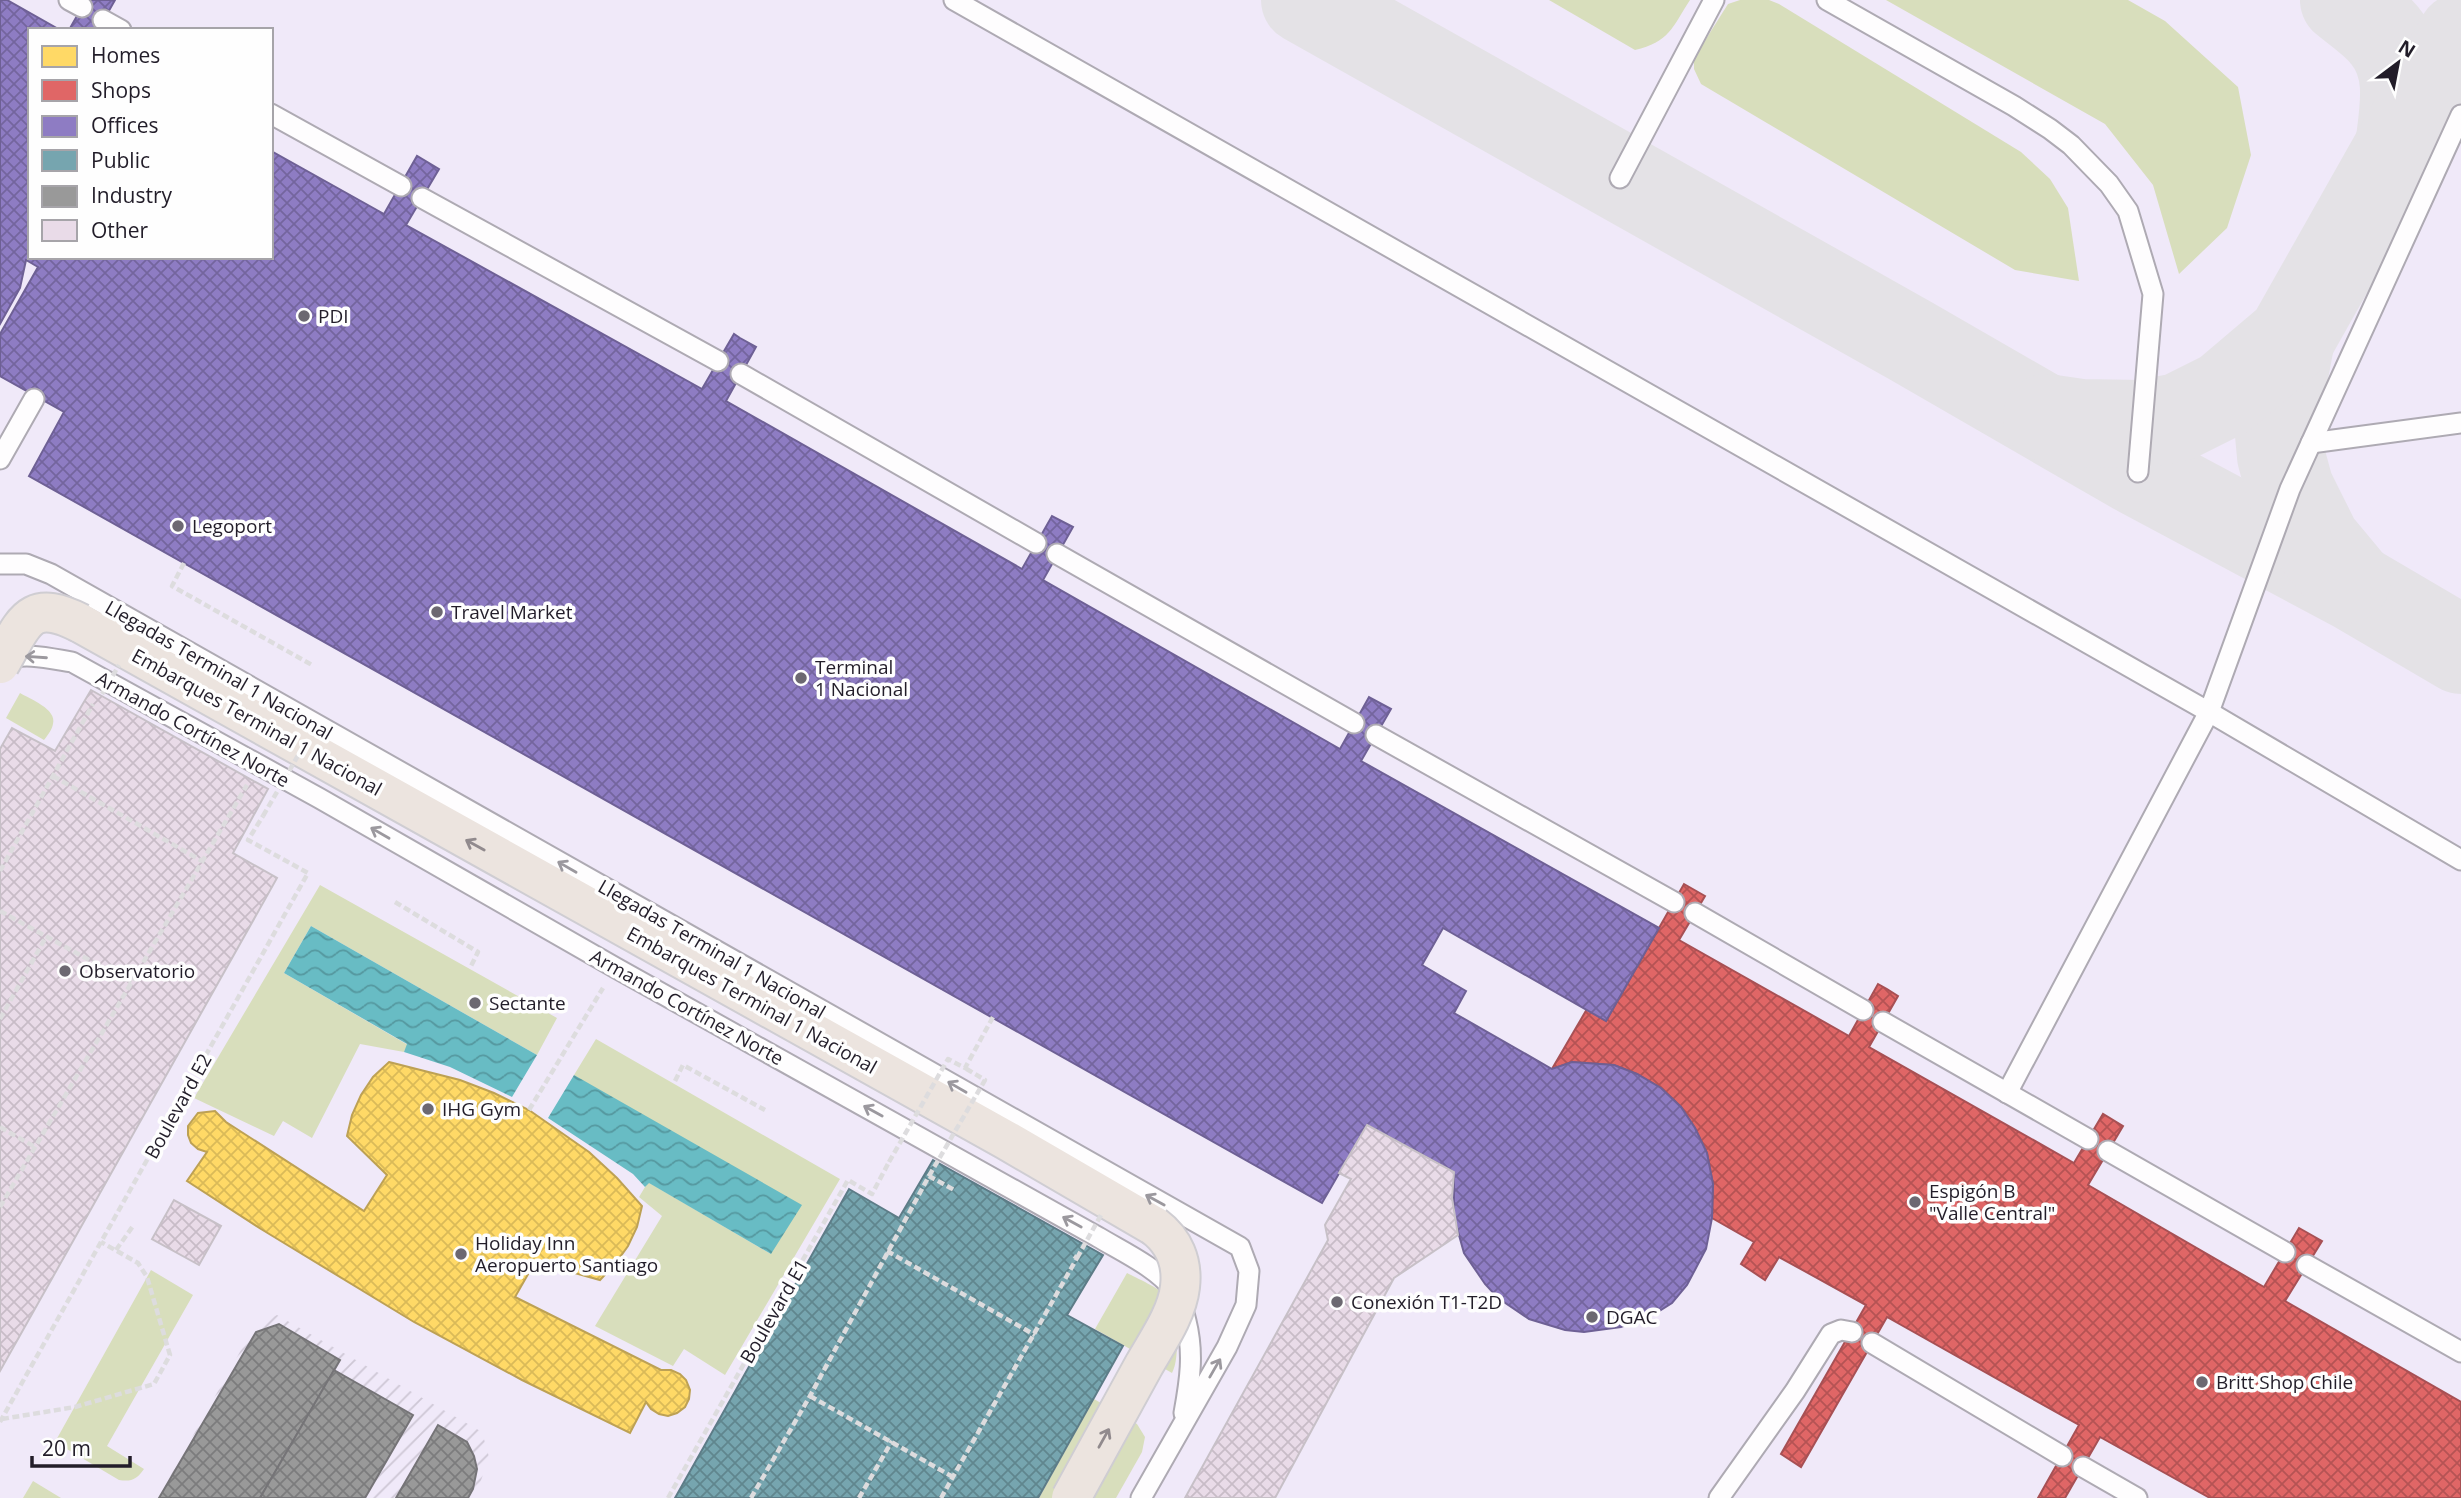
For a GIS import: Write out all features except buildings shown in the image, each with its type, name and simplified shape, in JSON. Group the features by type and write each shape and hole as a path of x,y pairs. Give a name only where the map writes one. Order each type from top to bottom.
{"highway":[{"name":"Embarques Terminal 1 Nacional","path":"0,662 25,621 35,614 53,612 80,623 964,1117 1168,1236 1181,1268 1180,1289 1167,1323 1071,1498"}],"lane":[{"path":"954,0 2209,712 2461,860"},
{"path":"1620,178 1714,0"},
{"path":"1827,0 2050,129 2071,145 2109,184 2129,211 2153,294 2137,472"},
{"path":"273,115 401,186"},
{"path":"2007,1093 2209,712 2290,489 2461,115"},
{"path":"422,198 718,361"},
{"path":"741,374 1036,543"},
{"path":"0,459 34,399"},
{"path":"2311,443 2461,423"},
{"path":"1057,554 1354,723"},
{"name":"Llegadas Terminal 1 Nacional","path":"0,564 26,564 51,574 1240,1247 1249,1271 1246,1305 1227,1347 1141,1498"},
{"name":"Armando Cortínez Norte","path":"0,662 14,656 40,656 72,662 307,791 616,968 1098,1237 1165,1281 1181,1302 1191,1341 1192,1372 1181,1427"},
{"path":"1376,735 1674,902"},
{"path":"1695,913 1863,1010"},
{"path":"1883,1022 2088,1139"},
{"path":"2108,1151 2285,1252"},
{"path":"2307,1265 2461,1352"},
{"path":"1719,1498 1796,1391 1831,1334 1841,1330 1852,1332"},
{"path":"1872,1343 2063,1456"},
{"path":"2083,1467 2137,1498"}],"path":[{"path":"184,563 172,586 312,666"},
{"path":"0,871 94,702 102,694 119,665"},
{"name":"Boulevard E2","path":"1,1420 308,873 248,841 303,747"},
{"path":"53,776 202,861"},
{"path":"0,1207 248,782"},
{"path":"395,902 478,951 471,965"},
{"path":"0,911 131,983"},
{"path":"0,1019 46,937"},
{"path":"529,1110 616,968"},
{"path":"965,1069 993,1017"},
{"path":"751,1498 985,1080 948,1059 927,1097"},
{"path":"674,1081 684,1065 765,1110"},
{"name":"Boulevard E1","path":"668,1498 848,1180 872,1194 927,1097"},
{"path":"0,1127 35,1147"},
{"path":"941,1498 1101,1215"},
{"path":"116,1250 134,1226"},
{"path":"1,1420 75,1407 154,1384 170,1354 147,1277 138,1263 101,1242"},
{"path":"887,1251 1035,1335"},
{"path":"810,1396 953,1477"},
{"path":"859,1498 892,1441"}],"shaded area":[{"path":"0,0 2461,0 2461,1498 0,1498"},
{"path":"277,1315 482,1432 489,1457 475,1498 158,1498 255,1325"}],"green space":[{"path":"1549,0 1690,0 1663,38 1635,50"},
{"path":"1740,0 1769,0 1779,4 2021,152 2050,179 2068,208 2079,281 2015,270 1701,84 1694,69 1694,58 1728,4"},
{"path":"1886,0 2128,0 2165,21 2238,87 2251,155 2227,228 2179,274 2153,185 2105,124"},
{"path":"20,693 42,705 51,714 52,726 44,740 6,718"},
{"path":"320,885 557,1018 537,1055 311,926 284,973 408,1045 404,1052 360,1044 312,1138 283,1121 274,1136 194,1098"},
{"path":"596,1039 840,1179 725,1375 684,1349 673,1366 595,1326 662,1216 639,1197 648,1182 771,1254 574,1075"},
{"path":"151,1270 193,1295 107,1446 144,1469 134,1479 119,1480 55,1442"},
{"path":"1127,1273 1159,1290 1170,1303 1177,1346 1172,1373 1095,1329"},
{"path":"1094,1399 1137,1424 1145,1437 1142,1452 1116,1498 1039,1498"},
{"path":"33,1481 61,1498 23,1498"}],"water":[{"path":"311,926 537,1055 512,1097 450,1067 404,1052 407,1044 284,973"},
{"path":"574,1075 802,1205 771,1254 649,1183 645,1187 633,1174 548,1118"}],"taxiway":[{"path":"1305,0 2138,472 2357,589 2461,650"},
{"path":"2344,0 2381,31 2394,48 2399,61 2404,89 2399,147"},
{"path":"2047,418 2081,423 2142,424 2179,417 2225,394 2291,338 2461,37"},
{"path":"2291,338 2277,413 2281,456 2290,489 2317,543 2347,579"}],"place":[{"name":"PDI","path":"304,316"},
{"name":"Legoport","path":"178,526"},
{"name":"Travel Market","path":"437,612"},
{"name":"Terminal 1 Nacional","path":"801,678"},
{"name":"Observatorio","path":"65,971"},
{"name":"Sectante","path":"475,1003"},
{"name":"IHG Gym","path":"428,1109"},
{"name":"Espigón B \"Valle Central\"","path":"1915,1202"},
{"name":"Holiday Inn Aeropuerto Santiago","path":"461,1254"},
{"name":"Conexión T1-T2D","path":"1337,1302"},
{"name":"DGAC","path":"1592,1317"},
{"name":"Britt Shop Chile","path":"2202,1382"}]}
